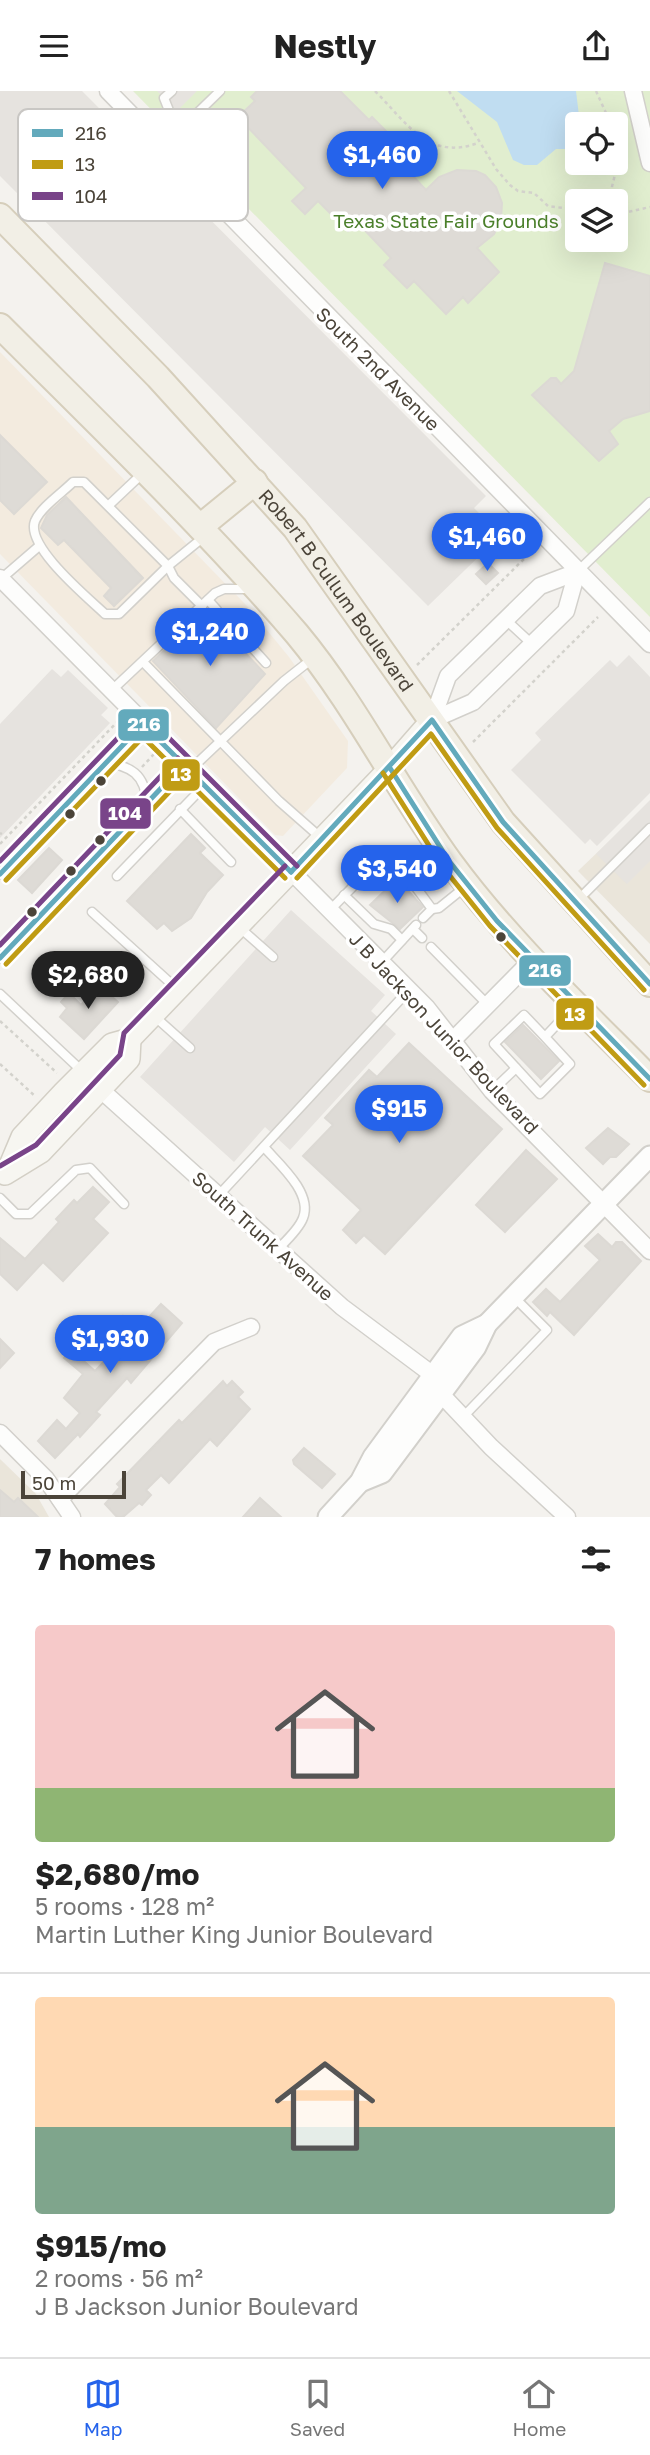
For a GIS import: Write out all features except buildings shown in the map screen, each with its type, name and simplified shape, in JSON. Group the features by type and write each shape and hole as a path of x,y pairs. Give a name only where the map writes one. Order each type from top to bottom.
{"main road":[{"name":"Robert B Cullum Boulevard","path":"0,216 158,377 255,482 317,556 503,822 650,985"},
{"path":"0,326 203,530 256,589 315,658 366,728 419,815 467,885 532,960 650,1079"},
{"path":"203,530 255,482"},
{"path":"4,1175 22,1137 83,1072 112,1044 130,1039 323,839 432,720"},
{"path":"4,1175 41,1152 129,1059 130,1039"}],"street":[{"name":"South 2nd Avenue","path":"108,91 125,109"},
{"path":"633,91 650,163"},
{"name":"South 2nd Avenue","path":"234,221 650,644"},
{"path":"432,720 448,676 540,586 578,572"},
{"path":"432,720 473,702 566,611 578,572"},
{"name":"J B Jackson Junior Boulevard","path":"0,579 382,962 492,1091 650,1251"},
{"path":"452,1041 532,960"},
{"name":"South Trunk Avenue","path":"100,1089 342,1307 437,1384 491,1447 567,1517"},
{"path":"328,1517 360,1482 373,1457 437,1384 462,1336 486,1324 650,1156"},
{"path":"60,1499 214,1342 251,1327"},
{"path":"0,1433 46,1479 72,1517"}],"lane":[{"path":"168,109 164,99 172,91"},
{"path":"201,109 220,91"},
{"path":"108,506 145,471"},
{"path":"203,530 169,566 119,614 105,614 38,547 34,528 36,520 73,481 84,482 169,566 174,578 217,610"},
{"path":"578,572 650,502"},
{"path":"0,579 38,547"},
{"path":"111,691 215,593 224,589 256,589"},
{"path":"506,619 532,644"},
{"path":"230,623 266,663"},
{"path":"0,958 147,803 220,742 284,681 315,658"},
{"path":"143,662 279,801 323,839"},
{"path":"0,874 104,762 144,724"},
{"path":"104,762 125,765 137,772 146,788 147,803"},
{"path":"117,876 205,785"},
{"path":"180,809 231,862"},
{"path":"575,904 650,828"},
{"path":"330,910 384,855 392,855 432,909"},
{"path":"423,918 467,885"},
{"path":"344,895 374,924 391,929 402,940"},
{"path":"92,912 178,990"},
{"path":"239,927 272,957"},
{"path":"382,962 414,927 422,938"},
{"path":"431,947 488,1005"},
{"path":"218,1196 408,990"},
{"path":"0,994 83,1072"},
{"path":"545,1037 576,1004"},
{"path":"153,1015 190,1048"},
{"path":"524,1015 545,1037 570,1063 540,1094 494,1044 524,1015"},
{"path":"492,1091 516,1068"},
{"path":"264,1147 297,1186 304,1205 303,1219 278,1249"},
{"path":"0,1198 16,1214 30,1214 76,1170 84,1167 90,1168 124,1204"},
{"path":"464,1416 547,1329 513,1296"}],"path":[{"path":"375,91 432,144 453,150 480,142"},
{"path":"449,91 496,169 514,189 534,193 548,206 565,208"},
{"path":"596,91 606,112"},
{"path":"628,211 635,212 650,207"},
{"path":"414,667 533,550"},
{"path":"473,742 598,617"},
{"path":"0,844 120,719"},
{"path":"0,1021 60,1076"},
{"path":"0,1064 39,1099"}],"shaded area":[{"path":"0,91 82,91 100,109 18,109 18,194 0,176"},
{"path":"157,91 197,91 179,109 175,109"},
{"path":"45,221 212,221 486,496 474,508 501,535 428,606"},
{"path":"0,352 248,607 289,657 348,741 347,768 283,836 275,835 0,554"},
{"path":"629,655 650,677 650,793 597,846 590,839 585,844 511,770 541,740 535,733 610,660 617,667"},
{"path":"52,669 61,677 68,670 108,708 101,715 110,723 0,838 0,724"},
{"path":"650,800 650,861 627,884 596,854"},
{"path":"650,802 650,944 578,871"},
{"path":"291,910 385,995 371,1011 396,1034 290,1150 265,1127 234,1162 140,1077"},
{"path":"0,1459 36,1494 49,1517 0,1517"}],"green space":[{"name":"Texas State Fair Grounds","path":"133,91 650,91 650,617 248,208 248,109 151,109"}],"water":[{"path":"457,91 576,91 579,112 565,112 565,149 556,149 537,165 524,165 513,160 497,122"}],"transit line":[{"name":"104","path":"0,861 137,718 143,715 297,866"},
{"name":"216","path":"291,872 432,720 503,822 650,984"},
{"name":"216","path":"0,874 143,724 291,872"},
{"name":"13","path":"297,878 431,734 497,828 644,990"},
{"name":"13","path":"6,880 143,737 285,878"},
{"name":"104","path":"0,945 178,758"},
{"name":"216","path":"0,958 184,764"},
{"name":"216","path":"390,768 449,861 497,921 650,1079"},
{"name":"13","path":"6,964 190,770"},
{"name":"13","path":"383,773 442,866 490,926 644,1085"},
{"name":"104","path":"0,1166 36,1145 120,1055 124,1033 285,866"}]}
